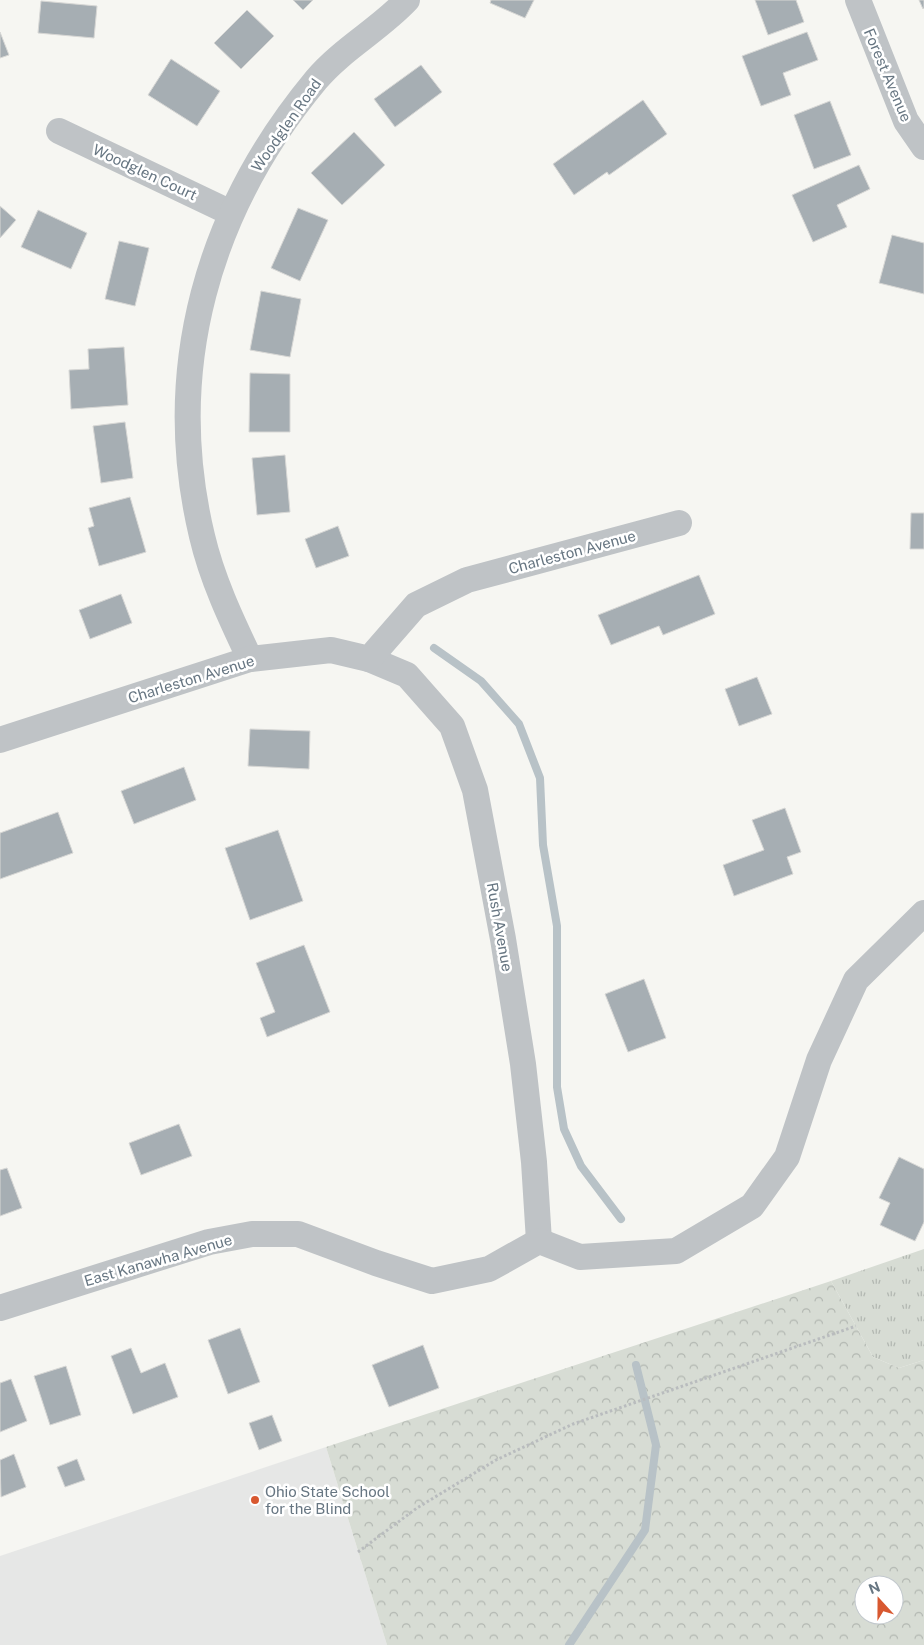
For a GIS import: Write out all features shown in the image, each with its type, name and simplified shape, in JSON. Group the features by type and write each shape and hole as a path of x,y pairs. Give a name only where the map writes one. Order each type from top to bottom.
{"street":[{"name":"Woodglen Road","path":"250,659 222,599 202,536 190,471 187,414 193,339 208,275 231,213 262,155 317,78 407,0"},
{"name":"Forest Avenue","path":"858,0 906,121 924,147"},
{"name":"Woodglen Court","path":"59,131 231,213"},
{"name":"Charleston Avenue","path":"0,740 250,659 331,650 369,659 416,605 467,580 679,523"},
{"name":"Rush Avenue","path":"369,659 407,676 452,726 475,790 523,1064 534,1162 539,1241"},
{"path":"539,1241 580,1257 676,1251 752,1206 788,1157 819,1060 856,980 924,913"},
{"name":"East Kanawha Avenue","path":"0,1308 200,1245 252,1234 298,1234 376,1263 432,1281 489,1269 539,1241"}],"path":[{"path":"358,1552 417,1508 496,1460 573,1424 856,1326"}],"shaded area":[{"name":"Ohio State School for the Blind","path":"326,1447 387,1645 0,1645 0,1556"}],"green space":[{"path":"924,1249 924,1360 899,1368 873,1357 831,1281"},
{"path":"831,1281 873,1357 899,1368 924,1360 924,1645 387,1645 326,1447"}],"building":[{"path":"293,0 313,0 303,10"},
{"path":"491,0 534,0 525,18 490,3"},
{"path":"755,0 796,0 804,22 768,35"},
{"path":"919,0 924,0 923,9"},
{"path":"41,1 97,6 94,38 38,33"},
{"path":"247,10 274,36 241,69 214,43"},
{"path":"0,32 9,55 0,58"},
{"path":"807,32 818,60 783,73 791,95 761,106 742,56"},
{"path":"171,59 220,91 197,126 148,95"},
{"path":"421,65 442,92 395,127 374,99"},
{"path":"643,100 667,134 609,175 607,172 574,195 553,164"},
{"path":"830,101 851,155 814,169 794,115"},
{"path":"354,132 385,165 342,205 311,173"},
{"path":"859,165 870,189 837,205 847,227 813,242 792,195"},
{"path":"0,206 16,220 0,238"},
{"path":"298,208 328,220 300,281 271,268"},
{"path":"38,210 87,233 71,269 21,247"},
{"path":"892,235 924,243 924,294 879,283"},
{"path":"119,241 149,248 135,306 105,299"},
{"path":"261,291 301,299 290,357 250,350"},
{"path":"124,347 128,405 71,409 69,370 89,369 88,349"},
{"path":"250,373 290,374 290,432 249,432"},
{"path":"125,422 133,478 101,483 93,426"},
{"path":"285,455 290,512 257,515 252,458"},
{"path":"130,497 146,552 99,566 88,528 94,526 89,508"},
{"path":"911,513 924,513 924,549 910,549"},
{"path":"338,526 349,556 316,568 305,539"},
{"path":"699,575 715,614 663,635 659,626 611,645 598,615"},
{"path":"121,594 132,623 90,639 79,610"},
{"path":"757,677 772,714 739,726 725,689"},
{"path":"250,729 310,731 309,769 248,766"},
{"path":"184,767 196,800 134,824 121,791"},
{"path":"785,808 801,852 787,857 793,874 734,896 723,865 764,850 752,820"},
{"path":"58,812 73,853 0,879 0,833"},
{"path":"278,830 303,901 250,920 225,848"},
{"path":"304,945 330,1012 267,1037 260,1018 275,1012 256,963"},
{"path":"644,979 666,1038 628,1052 605,994"},
{"path":"179,1124 192,1156 141,1175 129,1143"},
{"path":"899,1157 924,1169 924,1222 915,1241 880,1225 890,1203 879,1198"},
{"path":"7,1168 22,1208 0,1216 0,1170"},
{"path":"240,1328 260,1382 228,1394 208,1340"},
{"path":"423,1345 439,1388 389,1407 372,1365"},
{"path":"131,1348 141,1373 165,1363 178,1397 133,1414 111,1356"},
{"path":"66,1366 81,1415 50,1425 34,1376"},
{"path":"11,1379 27,1421 0,1432 0,1383"},
{"path":"272,1415 282,1441 259,1450 249,1423"},
{"path":"14,1454 26,1487 1,1497 0,1460"},
{"path":"77,1459 85,1480 65,1487 57,1467"}],"waterway":[{"path":"434,648 481,681 519,724 540,778 543,845 557,926 557,1087 564,1129 581,1166 621,1219"},
{"path":"569,1645 645,1530 656,1445 636,1365"}],"place":[{"name":"Ohio State School for the Blind","path":"255,1500"}]}
